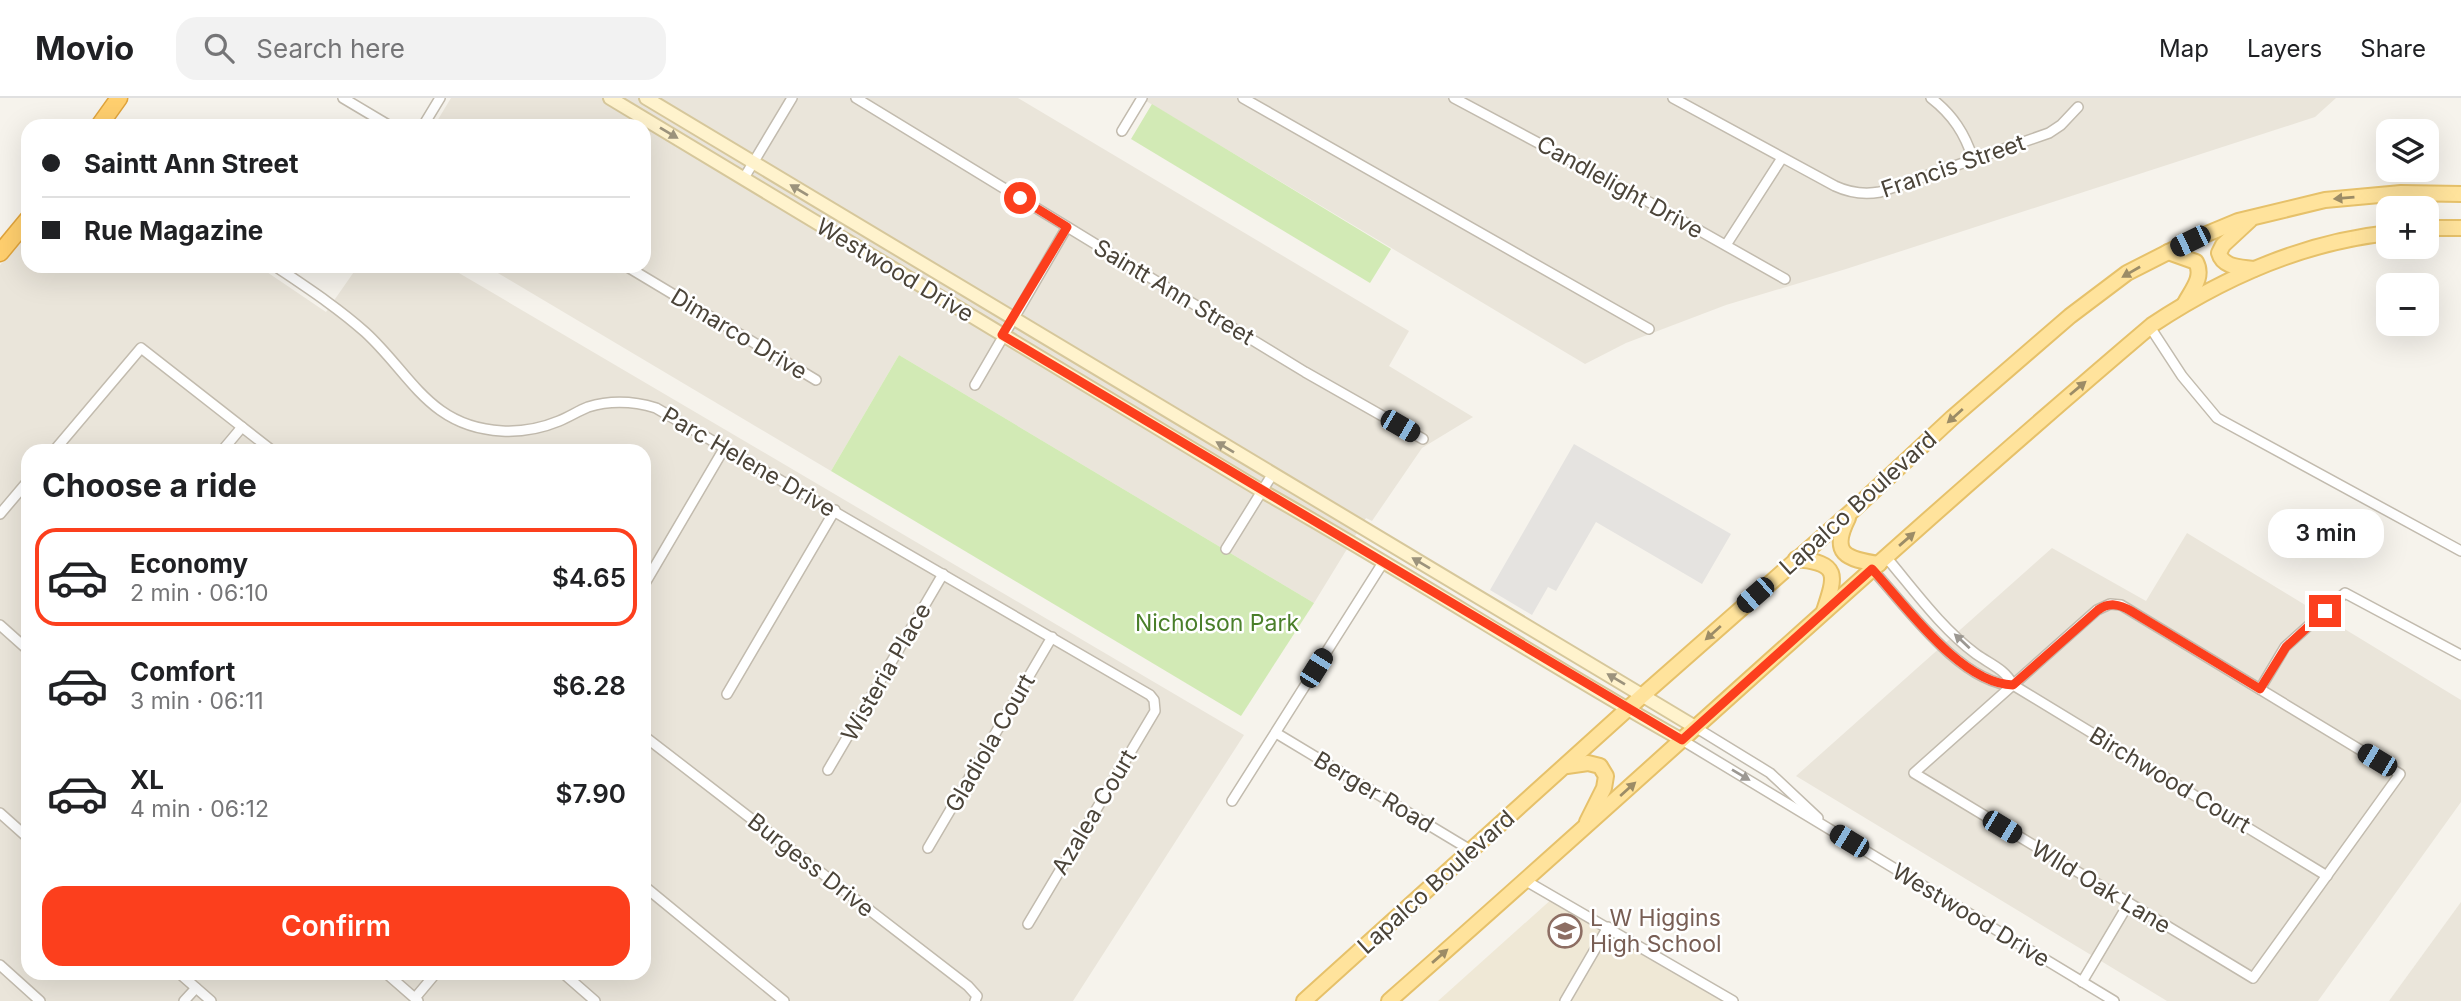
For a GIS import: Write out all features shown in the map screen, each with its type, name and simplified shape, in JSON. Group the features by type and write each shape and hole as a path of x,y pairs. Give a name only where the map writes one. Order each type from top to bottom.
{"highway":[{"path":"104,119 118,98"},
{"path":"0,253 21,228"}],"main road":[{"name":"Lapalco Boulevard","path":"1304,1001 1314,995 1643,695 1852,511 1952,418 2070,316 2127,273 2238,221 2325,200 2401,193 2461,194"},
{"path":"2254,217 2223,245 2219,254 2226,264 2254,269"},
{"path":"2439,229 2461,228"},
{"path":"1389,1001 1823,612 2150,327 2205,292 2254,269 2320,246 2376,234"},
{"path":"2168,252 2196,262 2200,269 2199,278 2184,304"},
{"path":"1852,511 1841,532 1839,543 1842,552 1853,560 1879,564"},
{"path":"1796,559 1818,561 1829,568 1834,582 1823,612"},
{"path":"1566,766 1588,763 1600,766 1606,776 1604,788 1584,829"}],"street":[{"path":"344,98 378,119"},
{"path":"427,119 440,98"},
{"name":"Westwood Drive","path":"610,98 645,119"},
{"name":"Westwood Drive","path":"646,98 1770,773 1829,829"},
{"path":"744,178 792,98"},
{"name":"Saintt Ann Street","path":"856,98 1306,372 1423,439"},
{"path":"1122,131 1142,98"},
{"path":"1243,98 1649,329"},
{"name":"Candlelight Drive","path":"1454,98 1785,279"},
{"name":"Francis Street","path":"1674,98 1846,191 1868,194 2049,133 2078,107"},
{"path":"1931,98 1955,120 1966,138 1973,159"},
{"name":"Westwood Drive","path":"651,122 2113,1001"},
{"path":"1726,245 1782,158"},
{"path":"975,385 1067,227"},
{"name":"Parc Helene Drive","path":"285,273 337,309 380,346 421,396 434,407 465,423 501,431 519,431 560,421 588,408 619,402 637,402 669,414 1052,637 1150,695 1154,700"},
{"name":"Dimarco Drive","path":"638,273 816,380"},
{"path":"2150,327 2182,376 2217,418 2461,551"},
{"path":"60,444 141,348 264,444"},
{"path":"228,444 242,427"},
{"path":"651,573 725,447"},
{"path":"1226,549 1272,475"},
{"path":"0,514 21,489"},
{"path":"727,694 835,510"},
{"path":"1232,801 1384,561"},
{"path":"1879,564 1945,649 1959,662 1993,683 2013,685 2098,610 2110,604 2126,607 2400,774 2327,876"},
{"path":"1879,564 1957,638 2004,672 2013,685"},
{"name":"Wisteria Place","path":"828,769 943,574"},
{"path":"2260,689 2286,647 2345,593 2461,654"},
{"path":"0,625 21,644"},
{"name":"Gladiola Court","path":"928,848 1052,637"},
{"name":"WIld Oak Lane","path":"2013,685 1914,773 2253,978 2327,876"},
{"name":"Birchwood Court","path":"2013,685 2327,876"},
{"name":"Azalea Court","path":"1028,924 1154,711 1154,700"},
{"name":"Berger Road","path":"1276,733 1472,851"},
{"name":"Burgess Drive","path":"651,741 968,986 976,999"},
{"path":"0,813 21,832"},
{"path":"1526,881 1733,1001"},
{"path":"651,892 785,1001"},
{"path":"2082,982 2129,904"},
{"path":"1565,1001 1608,928"},
{"path":"0,965 40,1001"},
{"path":"187,980 211,1001"},
{"path":"394,980 416,1000 431,980"},
{"path":"571,980 595,1001"},
{"path":"184,1001 196,988"}],"shaded area":[{"path":"451,98 1018,98 1409,331 1389,366 1473,417 1422,448 1372,521 1366,518 1314,603 899,355 831,471 498,273 651,273 651,119 438,119"},
{"path":"1141,98 2336,98 2315,117 1846,269 1726,305 1626,343 1585,364"},
{"path":"21,240 21,273 268,273 326,312 353,273 459,273 1244,735 1073,1001 0,1001 0,265"},
{"path":"1574,444 1731,534 1702,584 1596,522 1556,591 1548,587 1532,615 1490,590"},
{"path":"2187,533 2461,700 2461,802 2318,1001 2167,1001 1796,776 2052,548 2146,601"},
{"name":"L W Higgins High School","path":"1554,897 1735,1001 1438,1001"},
{"path":"2461,902 2461,1001 2389,1001"}],"green space":[{"path":"1152,104 1391,249 1370,283 1131,139"},
{"name":"Nicholson Park","path":"899,355 1314,603 1241,716 831,471"}],"place":[{"name":"L W Higgins High School","path":"1565,931"}],"route":[{"path":"1020,198 1067,227 1002,335 1262,491 1371,552 1628,710 1682,740 1872,569 1959,662 1993,683 2002,685 2013,685 2098,610 2106,605 2116,604 2126,607 2260,689 2286,647 2325,611"}]}
